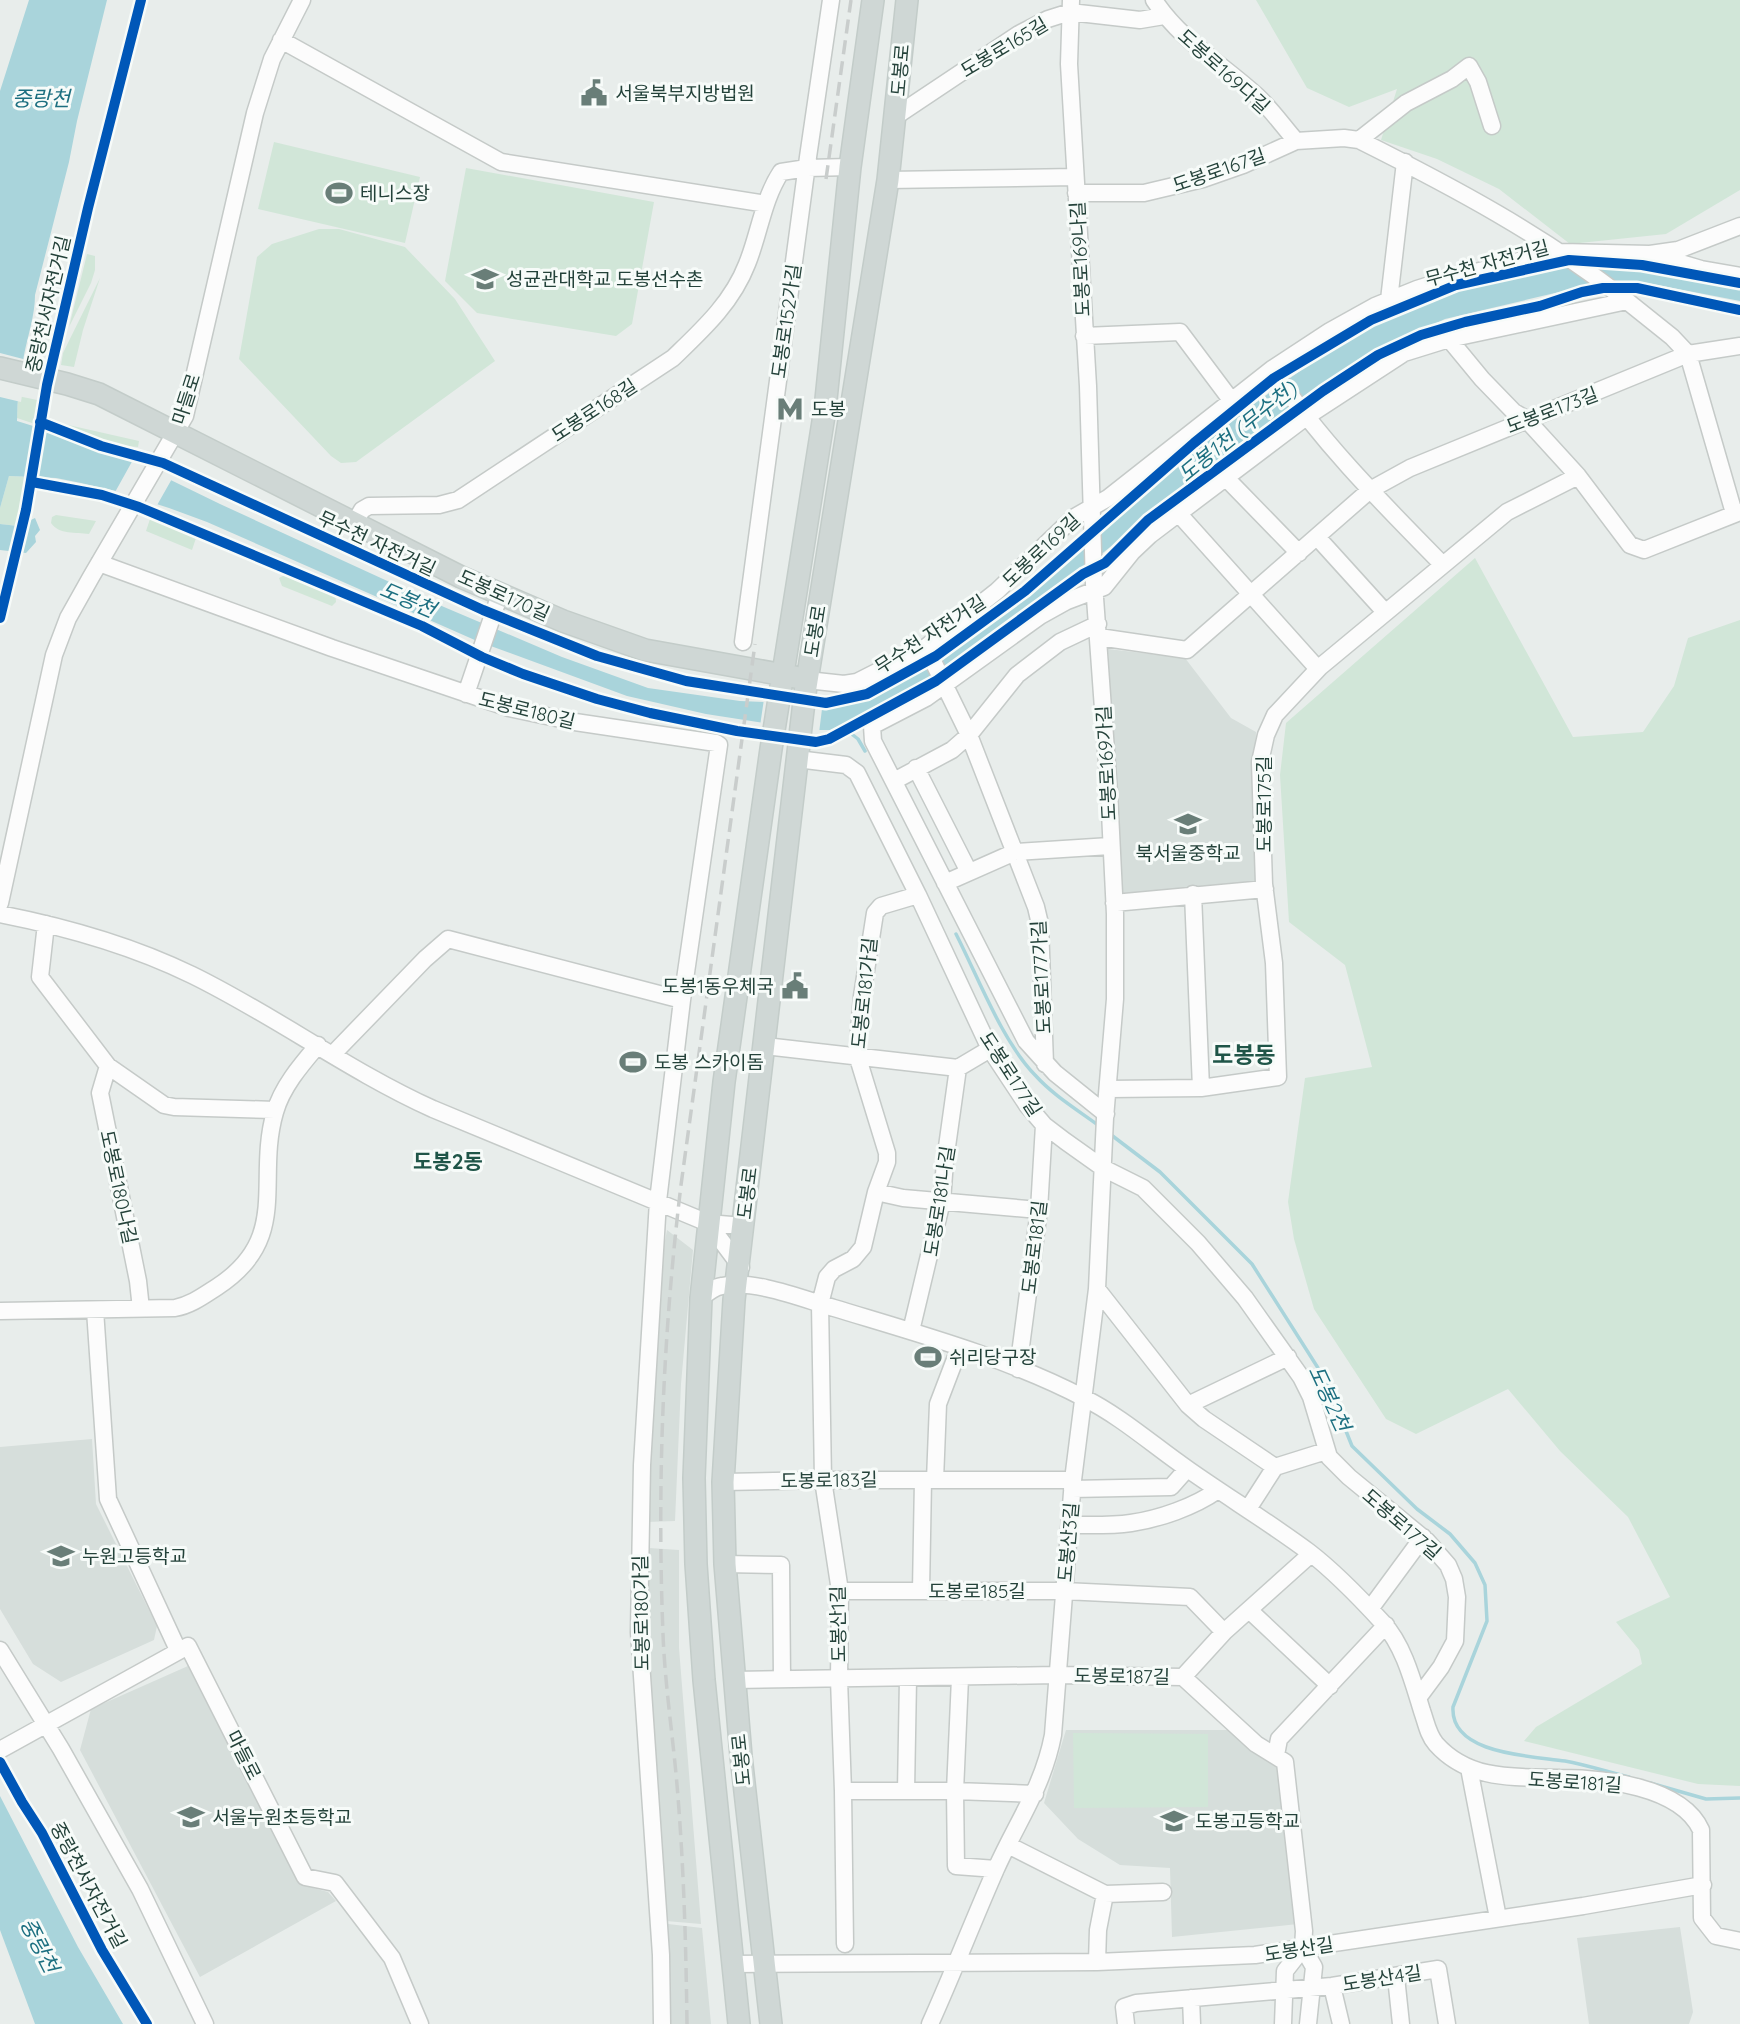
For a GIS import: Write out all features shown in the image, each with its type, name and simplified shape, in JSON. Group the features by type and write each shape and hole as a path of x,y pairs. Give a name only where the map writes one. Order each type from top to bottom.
{"main road":[{"name":"도봉로","path":"739,2024 704,1680 696,1564 694,1478 701,1298 724,1082 771,749 826,397 850,167 873,0"},
{"name":"도봉로","path":"771,2024 733,1680 725,1564 723,1482 745,1286 738,1263 806,687 888,180 907,0"},
{"name":"도봉로170길","path":"0,368 99,394 354,524 497,602 645,650 806,687"}],"street":[{"name":"마들로","path":"0,903 54,655 68,618 176,432 188,406 255,113 272,59 302,0"},
{"name":"도봉로152가길","path":"743,642 831,0"},
{"name":"도봉로169다길","path":"1154,0 1164,16 1200,50 1258,97 1296,141"},
{"name":"도봉로165길","path":"896,116 1019,34 1071,6 1140,20 1164,16"},
{"name":"도봉로169나길","path":"1071,6 1069,64 1095,588"},
{"path":"281,40 501,163 766,204"},
{"path":"1359,139 1406,103 1452,79 1469,66 1478,82 1492,126"},
{"name":"도봉로167길","path":"888,180 1075,185 1144,193 1180,186 1243,165 1296,141 1359,139 1478,200 1564,254 1679,342 1688,354"},
{"path":"1390,300 1405,163"},
{"name":"도봉로168길","path":"354,524 362,510 369,506 439,505 458,500 673,358 704,328 734,291 747,265 766,204 781,172 807,168 850,167"},
{"name":"도봉로169길","path":"806,687 856,682 928,649 997,591 1073,518 1091,513 1231,400 1330,331 1390,300 1452,278 1564,254 1650,254 1678,250 1740,226"},
{"name":"도봉로169길","path":"1650,254 1701,269 1740,276"},
{"path":"944,682 1040,616 1108,582 1132,551 1178,513 1305,415 1391,360 1414,349 1449,339 1622,298"},
{"path":"1084,337 1180,332 1231,400"},
{"path":"1449,339 1482,379 1514,412 1526,419 1577,476 1630,545 1644,550 1737,513 1688,354"},
{"name":"도봉로173길","path":"1098,631 1187,650 1370,490 1410,468 1526,419 1596,394 1688,354 1740,346"},
{"path":"1274,371 1305,415 1370,490 1442,564"},
{"name":"도봉로175길","path":"1109,1089 1200,1088 1278,1077 1274,963 1265,889 1260,762 1266,735 1275,715 1318,669 1507,512 1577,476"},
{"path":"1225,477 1299,553"},
{"path":"1178,513 1318,669"},
{"path":"1317,537 1385,612"},
{"name":"도봉로180길","path":"99,563 467,689 509,708 565,720 719,744 682,1000 658,1201"},
{"name":"도봉로169가길","path":"1095,588 1114,902 1115,999 1103,1164"},
{"path":"467,689 497,602"},
{"path":"894,781 952,750 969,735 1017,675 1060,642 1098,631"},
{"name":"도봉로177가길","path":"928,649 969,735 1036,907 1040,924 1045,1064"},
{"name":"도봉로177길","path":"944,682 926,698 872,726 873,741 1026,1041 1045,1064 1106,1116"},
{"name":"도봉로177길","path":"798,755 846,765 857,773 990,1049 1027,1105 1044,1125 1143,1188 1221,1269 1288,1357 1311,1397 1326,1451 1349,1477 1423,1537 1451,1571 1456,1589 1457,1623 1453,1647 1418,1698"},
{"path":"916,768 970,872"},
{"path":"945,883 1015,852 1110,846"},
{"path":"1114,902 1265,889"},
{"path":"1193,894 1200,1088"},
{"name":"도봉로181가길","path":"820,1304 827,1277 834,1269 853,1259 863,1247 876,1192 887,1162 887,1153 857,1055 874,913 881,906 918,895"},
{"path":"0,914 92,936 164,962 193,975 318,1045 396,1092 433,1109 708,1223 743,1226"},
{"path":"46,924 40,977 108,1066 164,1105 275,1110"},
{"path":"333,1054 425,959 448,939 682,1000"},
{"path":"0,1311 188,1306 228,1279 250,1257 264,1229 275,1110 291,1080 318,1045"},
{"path":"765,1046 958,1068 990,1049"},
{"name":"도봉로180나길","path":"108,1066 100,1093 138,1281 141,1309"},
{"name":"도봉로181나길","path":"911,1331 942,1201 958,1068"},
{"name":"도봉로181길","path":"1018,1369 1039,1210 1044,1125"},
{"name":"도봉산3길","path":"930,2024 958,1964 996,1869 1035,1794 1048,1762 1053,1735 1082,1396 1097,1289 1103,1164"},
{"path":"876,1192 903,1198 1039,1210"},
{"name":"도봉로180가길","path":"658,1201 643,1437 638,1605 661,1955 662,2024"},
{"name":"도봉로","path":"708,1223 738,1263"},
{"path":"701,1298 721,1286 745,1286"},
{"name":"도봉로181길","path":"745,1286 820,1304 911,1331 1018,1369 1100,1406 1311,1554 1386,1625 1399,1647 1433,1740 1455,1762 1507,1777 1562,1778 1610,1783 1667,1796 1687,1812 1700,1830 1702,1918 1716,1936 1740,1941"},
{"path":"1097,1289 1188,1405 1204,1419 1275,1467"},
{"name":"도봉산1길","path":"820,1304 822,1480 840,1591 839,1679 845,1944"},
{"name":"마들로","path":"95,1310 108,1499 183,1648 305,1877 335,1883 392,1958 420,2024"},
{"path":"921,1591 938,1404 960,1349"},
{"path":"1188,1405 1288,1357"},
{"path":"1248,1509 1275,1467 1326,1451"},
{"path":"1073,1484 1171,1487 1187,1469"},
{"name":"도봉로183길","path":"723,1482 929,1480 1073,1484"},
{"path":"1070,1525 1130,1524 1185,1507 1218,1490"},
{"path":"1370,1609 1423,1537"},
{"path":"1183,1677 1224,1632 1311,1554"},
{"path":"725,1564 781,1565 782,1679"},
{"name":"도봉로185길","path":"840,1591 1064,1591 1190,1597 1224,1632"},
{"path":"1249,1610 1330,1686"},
{"path":"1283,2024 1284,1971 1303,1948 1304,1931 1285,1762 1276,1755 1279,1739 1386,1625"},
{"path":"7,1746 183,1648"},
{"path":"0,1650 46,1724 140,1889 205,2024"},
{"name":"도봉로187길","path":"733,1680 1057,1675 1183,1677 1256,1744 1276,1755"},
{"path":"960,1678 955,1791 956,1866 996,1869"},
{"path":"906,1791 908,1679"},
{"path":"1469,1768 1498,1918"},
{"path":"843,1791 1035,1794"},
{"path":"1008,1845 1105,1894 1163,1892"},
{"name":"도봉산길","path":"732,1964 1097,1962 1255,1955 1703,1885"},
{"path":"1097,1962 1098,1930 1105,1894"},
{"name":"도봉산4길","path":"1303,1948 1314,1967 1308,2024"},
{"name":"도봉산4길","path":"1126,2024 1124,2007 1136,2003 1332,1986 1396,1978 1438,1969 1447,2024"},
{"path":"1396,1978 1401,2024"},
{"path":"1332,1986 1341,2024"},
{"path":"1191,1998 1192,2024"}],"shaded area":[{"name":"북서울중학교","path":"1108,649 1185,658 1231,718 1256,732 1255,764 1264,884 1121,895"},
{"path":"667,1230 693,1250 681,1384 675,1521 646,1522 661,1262"},
{"name":"누원고등학교","path":"92,1439 96,1504 157,1626 154,1640 61,1682 33,1664 0,1609 0,1447"},
{"path":"649,1548 679,1550 679,1648 701,1924 666,1921 658,1776 644,1642"},
{"name":"서울누원초등학교","path":"188,1666 302,1885 328,1892 336,1901 200,1977 80,1750 91,1709"},
{"name":"도봉고등학교","path":"1066,1730 1233,1730 1283,1770 1298,1924 1172,1937 1170,1868 1120,1865 1078,1839 1044,1803"},
{"path":"668,1924 702,1928 711,2024 670,2024"},
{"path":"1680,1927 1693,2012 1689,2024 1589,2024 1577,1938"}],"green space":[{"path":"1256,0 1740,0 1740,190 1666,234 1570,244 1499,189 1437,159 1381,140 1397,89 1349,107 1307,88"},
{"name":"테니스장","path":"274,142 420,177 405,243 258,209"},
{"path":"466,168 654,202 632,324 616,336 477,313 445,281"},
{"path":"319,229 339,229 405,247 455,299 495,361 356,462 341,463 331,456 239,359 257,257 272,244"},
{"path":"87,254 95,256 95,270 69,327"},
{"path":"100,278 74,367 61,365 63,353"},
{"path":"18,396 37,400 35,424 17,418"},
{"path":"55,422 139,441 138,447 106,444"},
{"path":"9,476 28,477 18,526 0,524 0,508"},
{"path":"56,515 96,521 89,534 68,532 58,530 51,523 52,517"},
{"path":"150,519 196,538 192,550 146,531"},
{"path":"1475,558 1573,737 1643,732 1674,686 1688,638 1740,620 1740,1786 1698,1784 1524,1741 1536,1727 1642,1664 1639,1650 1616,1622 1670,1597 1628,1517 1560,1451 1508,1389 1416,1434 1386,1419 1314,1309 1294,1239 1288,1202 1305,1078 1372,1067 1345,965 1289,922 1280,775 1286,723"},
{"path":"288,573 335,592 336,602 332,606 282,586 279,578"},
{"path":"1073,1733 1208,1734 1208,1807 1074,1808"}],"water":[{"name":"도봉천","path":"29,0 107,0 35,295 20,380 17,421 107,449 444,607 562,657 648,688 740,701 828,705 854,702 875,693 955,645 1045,578 1218,430 1329,350 1388,317 1441,293 1496,277 1605,264 1645,268 1740,285 1740,301 1642,282 1589,285 1445,319 1343,370 1244,440 1034,608 952,666 889,703 830,730 809,730 706,714 627,696 477,641 207,522 116,491 56,478 9,476 0,508 0,91"},
{"path":"35,518 40,530 35,536 36,542 26,553 0,550 0,524 18,526"},
{"name":"중랑천","path":"0,1796 78,1947 123,2024 35,2024 0,1930"}],"pier":[{"path":"0,353 27,360 21,402 0,397"},
{"path":"134,458 173,477 156,507 114,494"},
{"path":"764,699 823,701 819,733 760,726"}],"waterway":[{"name":"도봉2천","path":"839,724 858,739 865,751"},
{"name":"도봉2천","path":"956,934 1001,1027 1023,1061 1049,1089 1098,1125"},
{"name":"도봉2천","path":"1110,1134 1160,1172 1252,1264 1325,1379 1352,1446 1417,1509 1450,1534 1475,1563 1485,1585 1487,1621 1453,1707 1456,1723 1465,1735 1496,1750 1573,1763 1629,1777"},
{"name":"도봉2천","path":"1650,1783 1706,1799 1740,1798"}],"railway":[{"path":"826,179 851,0"},
{"path":"687,2024 680,1825 663,1634 663,1409 681,1185 755,644"}],"cycle path":[{"name":"중랑천서자전거길","path":"0,618 26,510 47,385 88,208 141,0"},
{"name":"무수천 자전거길","path":"40,422 101,446 163,463 483,610 597,656 686,681 826,703 867,694 936,656 1025,591 1194,443 1274,378 1371,320 1456,285 1569,260 1642,265 1740,283"},
{"path":"32,482 102,495 139,507 422,626 482,657 597,699 737,731 816,742 829,739 936,681 1083,574 1105,563 1148,520 1323,391 1378,355 1421,335 1603,288 1637,288 1740,310"},
{"name":"중랑천서자전거길","path":"0,1762 42,1833 102,1950 147,2024"}],"place":[{"name":"서울북부지방법원","path":"594,93"},
{"name":"테니스장","path":"339,193"},
{"name":"성균관대학교 도봉선수촌","path":"485,279"},
{"name":"도봉","path":"790,409"},
{"name":"북서울중학교","path":"1188,824"},
{"name":"도봉1동우체국","path":"795,986"},
{"name":"도봉 스카이돔","path":"633,1062"},
{"name":"쉬리당구장","path":"928,1357"},
{"name":"누원고등학교","path":"61,1556"},
{"name":"서울누원초등학교","path":"191,1817"},
{"name":"도봉고등학교","path":"1174,1821"}],"district":[{"name":"도봉동","path":"1244,1054"},
{"name":"도봉2동","path":"448,1161"}],"water label":[{"name":"도봉1천 (무수천)","path":"1237,431"}]}
